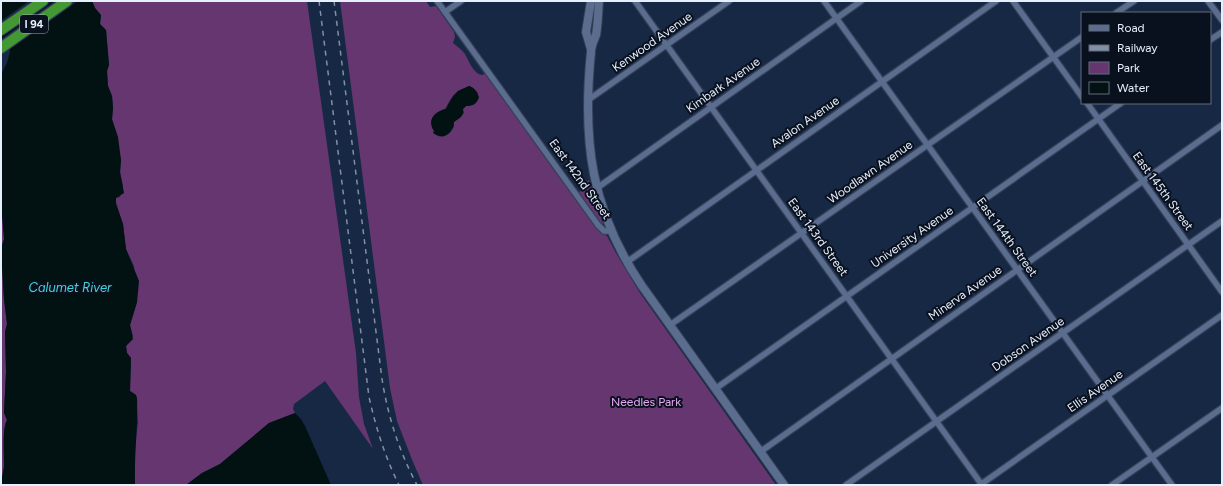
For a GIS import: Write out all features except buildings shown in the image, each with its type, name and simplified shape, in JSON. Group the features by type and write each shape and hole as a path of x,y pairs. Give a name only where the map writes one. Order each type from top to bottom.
{"highway":[{"name":"I 94","path":"1,30 43,1"},
{"name":"I 94","path":"1,48 67,1"}],"street":[{"name":"East 142nd Street","path":"437,1 598,225 604,231 611,231 627,262 670,326 784,485"},
{"path":"445,12 460,1"},
{"path":"591,1 586,32 591,50"},
{"path":"599,1 596,34 591,50 588,100 588,140 592,168 597,188 611,231"},
{"name":"East 143rd Street","path":"635,1 981,485"},
{"name":"Kenwood Avenue","path":"588,100 729,1"},
{"name":"East 144th Street","path":"824,1 1172,485"},
{"name":"Kimbark Avenue","path":"597,188 861,1"},
{"name":"Avalon Avenue","path":"627,262 996,1"},
{"path":"1014,1 1081,96"},
{"path":"1118,12 1134,1"},
{"path":"1208,1 1222,20"},
{"path":"1211,39 1222,32"},
{"name":"Woodlawn Avenue","path":"670,326 1081,38"},
{"name":"East 145th Street","path":"1088,104 1222,292"},
{"name":"University Avenue","path":"715,389 1120,104"},
{"name":"Minerva Avenue","path":"760,452 1222,125"},
{"name":"Dobson Avenue","path":"846,485 1222,221"},
{"name":"Ellis Avenue","path":"981,485 1222,315"},
{"path":"1112,485 1222,408"}],"green space":[{"path":"92,1 307,1 356,353 359,397 364,424 373,449 325,381 294,404 293,409 295,413 269,423 220,464 202,473 186,485 135,485 135,449 138,422 136,395 130,391 131,358 127,353 126,346 133,336 130,325 137,302 134,266 126,249 123,224 115,203 116,198 120,197 123,186 120,172 121,160 112,119 112,96 108,86 107,71 109,65 106,30 100,24 101,15 95,8"},
{"name":"Needles Park","path":"340,1 426,1 430,7 436,6 454,32 455,37 453,43 465,54 477,73 483,75 485,73 598,230 607,236 640,293 776,485 423,485 397,421 390,388","holes":["469,86 478,93 470,106 466,106 463,109 464,113 454,122 454,127 450,132 434,131 431,123 435,114 445,109 450,100 458,91"]},
{"path":"589,180 603,224 601,225 578,193 584,188 584,184"},
{"path":"1,203 4,232 4,240 2,244 2,267 7,324 5,332 6,372 4,413 7,420 5,424 4,467 1,483"}],"water":[{"name":"Calumet River","path":"1,1 92,1 95,8 101,15 100,24 106,30 109,65 107,71 108,86 112,96 112,119 118,137 121,160 120,172 124,193 116,198 116,203 123,224 126,249 139,281 137,302 130,325 133,339 126,346 127,353 131,358 130,391 136,395 137,398 135,485 1,485 4,468 5,424 7,420 4,413 6,372 5,332 7,324 1,249 4,239 1,203 1,74 7,63 10,48 1,37"},
{"path":"469,86 474,89 479,97 476,103 466,106 463,109 462,115 454,122 450,133 440,136 433,133 434,131 431,123 435,114 446,109 453,96 458,91"},
{"path":"295,413 305,426 331,485 186,485 202,473 220,464 269,423"}],"pier":[{"path":"29,1 52,1 1,37 1,21"},
{"path":"55,1 78,1 8,50 1,39"}],"railway":[{"path":"319,1 369,397 381,442 399,485"},
{"path":"334,1 382,379 387,407 395,434 417,485"}]}
